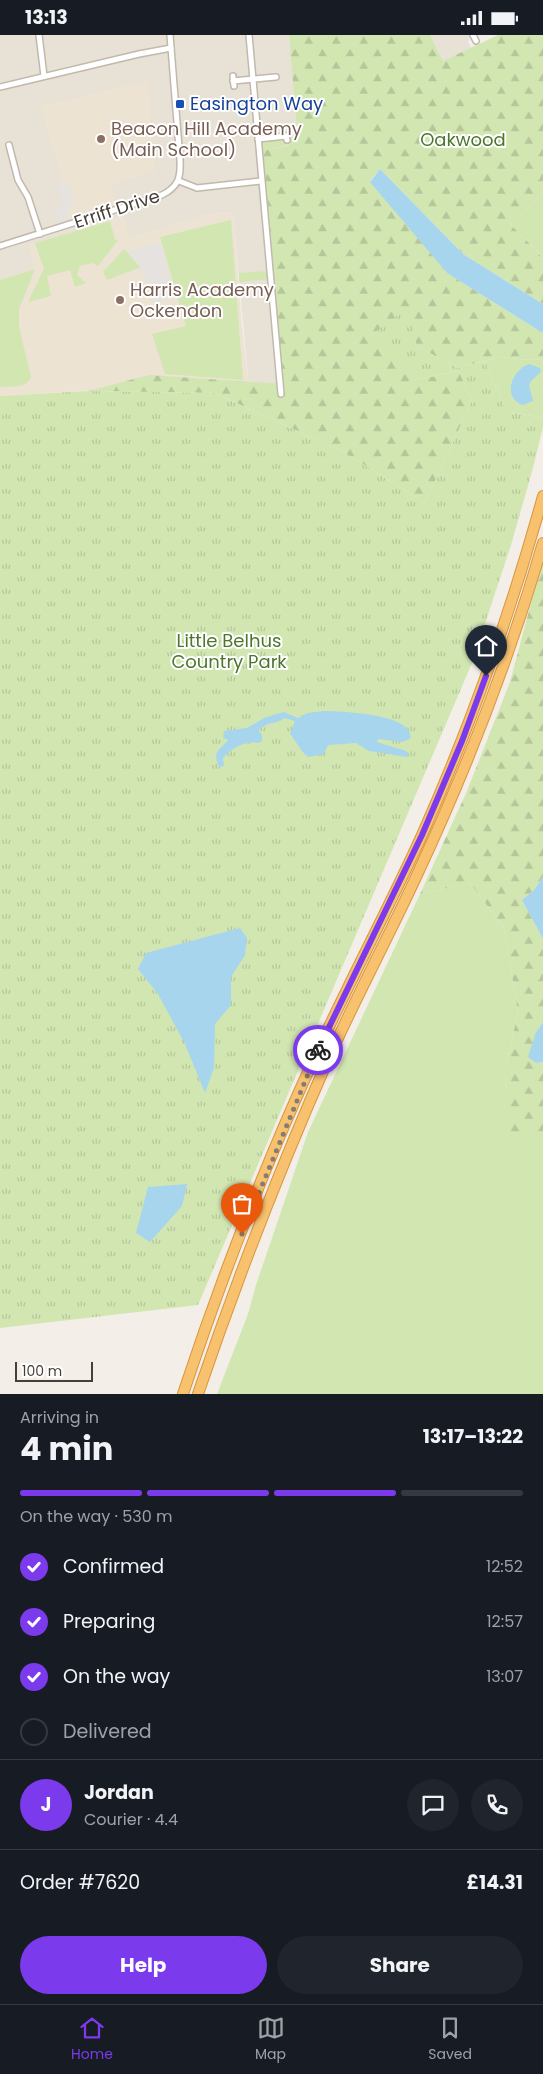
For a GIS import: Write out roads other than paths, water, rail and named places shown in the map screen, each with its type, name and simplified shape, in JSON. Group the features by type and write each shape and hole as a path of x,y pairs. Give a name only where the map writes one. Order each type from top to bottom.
{"highway":[{"path":"183,1394 235,1250 297,1096 410,860 462,741 501,635 543,496"},
{"path":"198,1394 244,1267 317,1084 417,876 462,772 508,653 543,543"}],"street":[{"path":"39,35 44,76"},
{"path":"170,35 180,167 179,181"},
{"path":"249,35 281,394"},
{"path":"473,35 476,41"},
{"path":"0,87 139,53 171,48"},
{"path":"233,81 276,77"},
{"path":"258,139 286,136"},
{"path":"9,145 18,181 28,197 40,234"},
{"name":"Erriff Drive","path":"0,246 162,195 171,191 179,181 197,188 261,181"}],"water":[{"path":"380,169 463,254 543,304 543,333 447,273 370,182"},
{"path":"529,364 540,368 541,372 529,385 533,401 523,405 512,396 511,384 518,372"},
{"path":"323,711 359,713 390,719 402,724 409,731 410,739 402,742 378,739 377,742 406,751 409,755 407,757 369,751 356,743 328,745 324,754 308,757 290,734 295,721 285,718 258,730 262,735 262,741 244,744 235,748 223,758 224,766 219,767 216,754 228,740 223,738 224,731 247,728 264,718 284,712 298,718 308,713"},
{"path":"543,877 543,939 522,900 534,890"},
{"path":"240,928 247,938 245,955 231,977 231,1005 215,1024 214,1068 205,1093 185,1044 158,994 138,969 146,953"},
{"path":"543,1022 543,1062 536,1063 528,1057 536,1032"},
{"path":"187,1184 182,1206 150,1242 136,1233 148,1187"}],"place":[{"name":"Easington Way","path":"180,104"},
{"name":"Beacon Hill Academy (Main School)","path":"101,139"},
{"name":"Harris Academy Ockendon","path":"120,300"}],"park label":[{"name":"Oakwood","path":"463,140"},
{"name":"Little Belhus Country Park","path":"229,652"}]}
